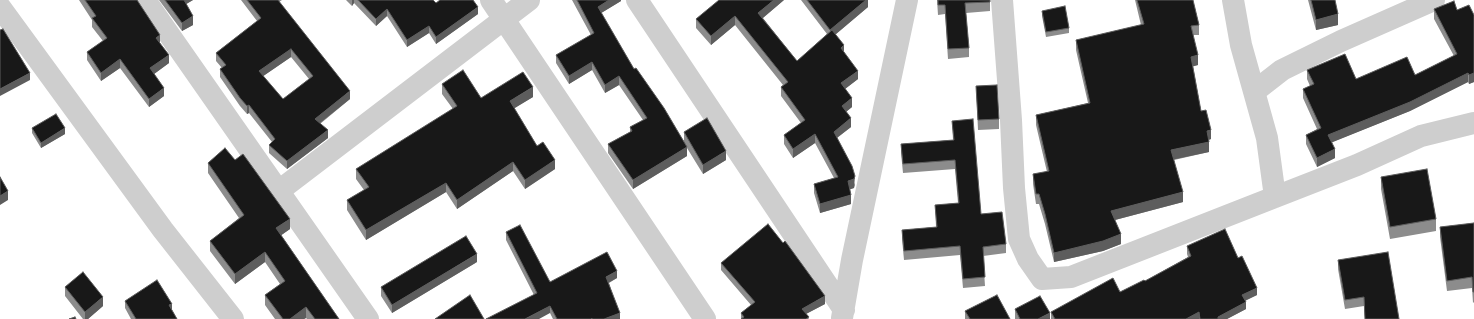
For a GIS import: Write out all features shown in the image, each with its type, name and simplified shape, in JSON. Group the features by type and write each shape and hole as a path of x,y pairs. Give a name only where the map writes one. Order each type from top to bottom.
{"street":[{"path":"145,0 280,190 368,319"},
{"path":"491,0 705,319"},
{"path":"280,190 528,0"},
{"path":"638,0 843,315"},
{"path":"843,315 852,260 907,0"},
{"path":"1002,0 1011,120 1014,188 1020,239 1028,259 1042,279 1071,277 1357,164 1421,136 1474,123"},
{"path":"1233,0 1242,45 1268,138 1274,197"},
{"path":"1255,91 1282,70 1341,41 1434,0"},
{"path":"0,7 163,230 233,319"}],"building":[{"path":"85,0 137,0 160,35 156,38 169,55 150,68 164,88 149,99 120,59 101,73 87,52 107,38 92,18 96,16"},
{"path":"165,0 184,0 193,16 182,23"},
{"path":"247,0 278,0 350,91 315,119 328,130 287,161 269,145 275,139 249,105 247,106 240,98 220,69 226,65 216,53 261,18","holes":["291,49 313,76 283,99 259,71"]},
{"path":"358,0 433,0 436,3 440,0 473,0 478,7 436,37 429,26 407,40 387,9 376,19"},
{"path":"577,0 609,0 598,7 634,69 636,68 664,108 687,147 633,180 608,144 632,131 630,127 647,118 619,76 605,85 592,62 569,76 556,55 594,33"},
{"path":"719,0 774,0 758,13 797,61 832,30 844,45 841,48 858,71 841,83 852,98 842,106 851,118 834,132 852,166 855,176 854,179 848,181 851,195 820,204 814,184 838,177 815,134 793,149 784,135 805,120 781,87 788,82 735,16 711,36 696,19"},
{"path":"807,0 866,0 830,30"},
{"path":"938,0 990,0 990,2 965,3 969,48 948,49 945,5 938,5"},
{"path":"1137,0 1193,0 1199,25 1191,26 1198,55 1191,57 1201,111 1206,110 1211,130 1207,131 1209,142 1171,150 1183,192 1111,211 1121,234 1103,241 1054,253 1039,194 1036,194 1033,174 1049,171 1036,115 1090,103 1076,40 1144,24"},
{"path":"1311,0 1335,0 1338,14 1316,20"},
{"path":"1454,1 1457,10 1469,5 1474,15 1474,73 1469,75 1468,73 1410,102 1328,135 1335,149 1317,158 1306,135 1321,128 1303,89 1314,84 1307,70 1345,54 1356,79 1407,57 1415,75 1457,54 1434,9"},
{"path":"1065,6 1069,28 1046,32 1042,11"},
{"path":"3,29 30,73 0,89 0,30"},
{"path":"463,70 481,98 523,72 533,87 510,101 537,146 543,142 555,160 525,180 513,162 457,200 446,183 366,230 347,200 369,187 356,169 457,106 442,84"},
{"path":"997,85 999,119 978,120 976,86"},
{"path":"56,114 65,128 41,143 32,128"},
{"path":"707,118 726,151 703,165 684,132"},
{"path":"973,119 981,214 1002,212 1006,244 983,247 985,277 963,279 960,246 904,251 902,230 937,227 935,205 959,203 955,160 903,164 901,144 954,140 952,121"},
{"path":"225,148 235,160 243,154 290,219 276,228 339,319 315,319 306,307 290,319 283,319 265,295 285,281 265,252 235,274 210,241 244,215 208,163"},
{"path":"1427,169 1436,219 1390,227 1381,177"},
{"path":"0,177 8,191 0,196"},
{"path":"1474,223 1473,292 1472,277 1447,281 1440,227"},
{"path":"768,224 783,243 785,241 825,296 802,309 809,317 806,319 741,319 744,317 741,313 755,302 721,263"},
{"path":"520,225 550,282 607,252 617,271 606,277 620,313 604,319 557,319 550,306 525,319 486,319 537,293 506,232"},
{"path":"1225,229 1238,258 1242,256 1257,288 1242,295 1246,302 1218,317 1218,319 1200,319 1199,312 1186,319 1055,319 1051,312 1113,278 1120,292 1144,280 1145,281 1191,256 1187,246"},
{"path":"466,236 477,254 392,305 381,287"},
{"path":"1388,252 1399,319 1365,319 1364,297 1345,300 1338,260"},
{"path":"83,272 103,297 85,312 65,287"},
{"path":"157,280 172,304 169,305 177,319 136,319 125,301"},
{"path":"470,295 484,319 435,319"},
{"path":"997,295 1010,319 970,319 965,311"},
{"path":"1040,296 1050,313 1038,319 1020,319 1015,309"}]}
